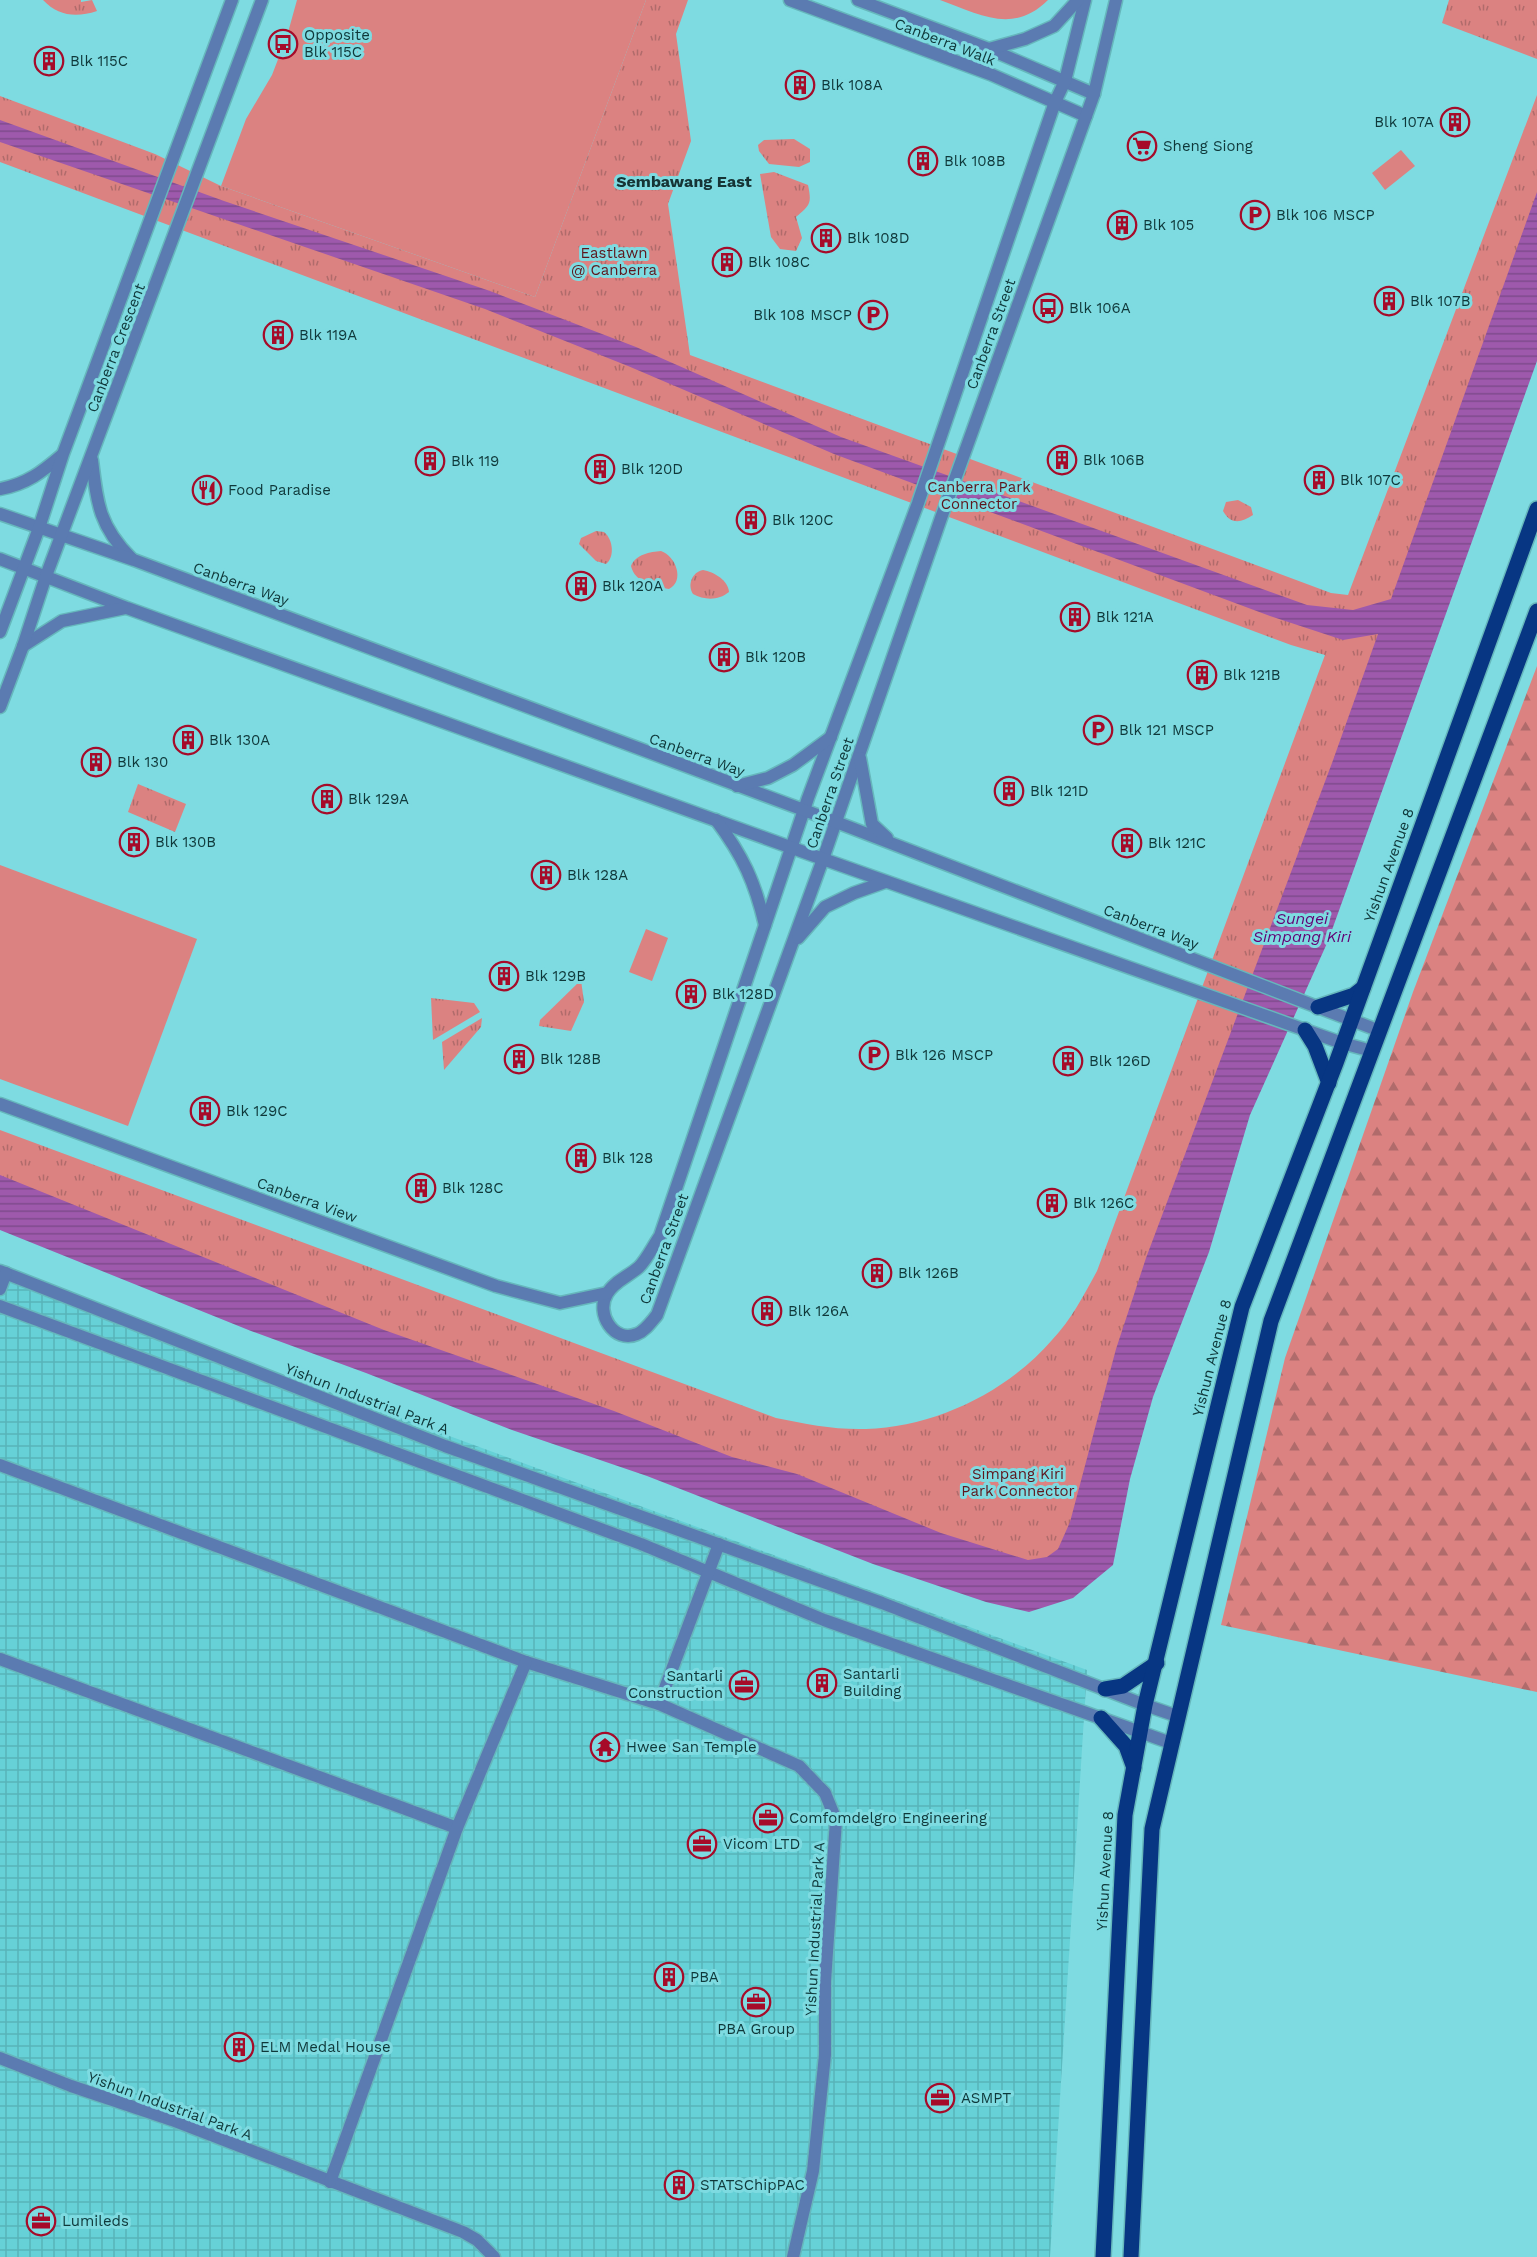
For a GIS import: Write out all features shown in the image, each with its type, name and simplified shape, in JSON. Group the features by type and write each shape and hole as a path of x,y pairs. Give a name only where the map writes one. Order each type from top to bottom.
{"main road":[{"name":"Yishun Avenue 8","path":"1103,2257 1125,1815 1145,1705 1242,1307 1329,1083 1537,509"},
{"path":"1131,2257 1152,1829 1271,1321 1537,611"},
{"path":"1316,1006 1354,995 1363,988"},
{"path":"1304,1029 1315,1046 1329,1083"},
{"path":"1105,1689 1123,1686 1157,1663"},
{"path":"1101,1718 1126,1746 1134,1768"}],"street":[{"name":"Canberra Crescent","path":"0,632 39,528 63,454 232,0"},
{"name":"Canberra Crescent","path":"0,707 46,576 262,0"},
{"name":"Canberra Walk","path":"790,0 990,74 1086,116"},
{"name":"Canberra Walk","path":"858,0 989,49 1094,94"},
{"path":"989,49 1024,39 1054,26 1078,0"},
{"name":"Canberra Street","path":"1085,0 1065,81 1055,102 918,503 792,847 660,1236 640,1266 607,1293 603,1304 607,1323 612,1330 621,1335 629,1337 639,1334 657,1315 823,860 941,518 1094,94 1116,0"},
{"path":"0,489 22,483 40,474 63,454"},
{"path":"92,456 97,504 117,544 134,560"},
{"name":"Canberra Way","path":"0,514 134,560 805,810 1380,1031"},
{"path":"0,559 127,608 716,819 823,860 1342,1043 1372,1051"},
{"path":"23,646 62,621 127,608"},
{"path":"737,786 776,774 793,765 832,736"},
{"path":"860,754 872,824 896,845"},
{"path":"716,819 747,866 765,925"},
{"path":"792,944 825,907 885,882"},
{"name":"Canberra View","path":"0,1104 496,1286 560,1303 607,1293"},
{"name":"Yishun Industrial Park A","path":"0,1289 3,1272 446,1446 882,1603 1177,1716"},
{"path":"0,1306 183,1372 641,1544 824,1620 1171,1743"},
{"name":"Yishun Industrial Park A","path":"0,1465 526,1662 659,1704 799,1766 825,1793 836,1820 825,1981 825,2055 813,2171 793,2257"},
{"path":"659,1704 719,1544"},
{"path":"0,1659 457,1828"},
{"path":"330,2182 457,1828 526,1662"},
{"name":"Yishun Industrial Park A","path":"0,2058 70,2086 172,2120 463,2232 477,2240 494,2257"}],"shaded area":[{"path":"0,1271 1087,1670 1050,2257 0,2257"}],"green space":[{"path":"43,0 81,0 81,2 92,0 97,11 68,14 55,9"},
{"path":"297,0 646,0 535,297 221,186 246,119 272,75 287,36"},
{"name":"Simpang Kiri Park Connector","path":"646,0 688,0 676,34 691,141 668,204 690,355 1331,593 1348,595 1537,95 1537,280 1096,1548 1028,1588 0,1205 0,1130 776,1418 843,1429 892,1427 918,1422 943,1414 992,1390 1014,1376 1034,1359 1059,1332 1077,1307 1097,1271 1325,655 1291,645 0,162 0,96 155,154 221,186 535,297"},
{"path":"940,0 1048,0 1035,11 1022,17 1009,19 982,15"},
{"path":"1449,0 1537,0 1537,59 1442,23"},
{"path":"794,139 810,149 810,162 799,167 769,164 759,151 758,145 764,140"},
{"path":"1401,150 1415,166 1385,190 1372,173"},
{"path":"774,172 808,185 809,204 796,217 802,238 796,251 780,249 771,237 760,174"},
{"path":"1238,500 1251,507 1253,515 1244,520 1233,521 1223,511 1226,502"},
{"path":"596,531 604,532 611,543 612,553 606,564 596,561 579,544 581,538"},
{"path":"661,551 671,558 677,569 677,580 669,589 641,580 633,572 631,566 640,556"},
{"path":"703,570 720,577 729,592 711,599 693,594 690,587 692,579 696,573"},
{"path":"1537,666 1537,1692 1221,1625 1285,1358 1413,992"},
{"path":"138,784 186,804 175,832 128,812"},
{"path":"0,865 197,939 128,1126 0,1079"},
{"path":"646,929 668,938 652,981 629,972"},
{"path":"581,980 584,1002 571,1031 539,1026 540,1020"},
{"path":"431,998 474,1003 480,1012 433,1040"},
{"path":"482,1018 481,1027 444,1070 442,1042"}],"water":[{"name":"Sungei Simpang Kiri","path":"0,120 224,201 490,291 636,347 841,437 1307,605 1353,610 1391,599 1537,192 1537,361 1328,941 1250,1115 1209,1252 1153,1397 1130,1479 1113,1565 1073,1598 1029,1612 986,1602 873,1564 647,1476 512,1430 251,1331 0,1230 0,1175 384,1330 614,1411 732,1457 797,1474 941,1533 1028,1560 1047,1557 1058,1549 1070,1522 1116,1349 1146,1258 1332,763 1378,634 1343,640 1270,616 834,454 628,366 485,309 0,142"}],"place":[{"name":"Opposite Blk 115C","path":"283,44"},
{"name":"Blk 115C","path":"49,61"},
{"name":"Blk 108A","path":"800,85"},
{"name":"Blk 107A","path":"1455,122"},
{"name":"Sheng Siong","path":"1142,146"},
{"name":"Blk 108B","path":"923,161"},
{"name":"Blk 106 MSCP","path":"1255,215"},
{"name":"Blk 105","path":"1122,225"},
{"name":"Blk 108D","path":"826,238"},
{"name":"Blk 108C","path":"727,262"},
{"name":"Blk 107B","path":"1389,301"},
{"name":"Blk 106A","path":"1048,308"},
{"name":"Blk 108 MSCP","path":"873,315"},
{"name":"Blk 119A","path":"278,335"},
{"name":"Blk 106B","path":"1062,460"},
{"name":"Blk 119","path":"430,461"},
{"name":"Blk 120D","path":"600,469"},
{"name":"Blk 107C","path":"1319,480"},
{"name":"Food Paradise","path":"207,490"},
{"name":"Blk 120C","path":"751,520"},
{"name":"Blk 120A","path":"581,586"},
{"name":"Blk 121A","path":"1075,617"},
{"name":"Blk 120B","path":"724,657"},
{"name":"Blk 121B","path":"1202,675"},
{"name":"Blk 121 MSCP","path":"1098,730"},
{"name":"Blk 130A","path":"188,740"},
{"name":"Blk 130","path":"96,762"},
{"name":"Blk 121D","path":"1009,791"},
{"name":"Blk 129A","path":"327,799"},
{"name":"Blk 130B","path":"134,842"},
{"name":"Blk 121C","path":"1127,843"},
{"name":"Blk 128A","path":"546,875"},
{"name":"Blk 129B","path":"504,976"},
{"name":"Blk 128D","path":"691,994"},
{"name":"Blk 126 MSCP","path":"874,1055"},
{"name":"Blk 128B","path":"519,1059"},
{"name":"Blk 126D","path":"1068,1061"},
{"name":"Blk 129C","path":"205,1111"},
{"name":"Blk 128","path":"581,1158"},
{"name":"Blk 128C","path":"421,1188"},
{"name":"Blk 126C","path":"1052,1203"},
{"name":"Blk 126B","path":"877,1273"},
{"name":"Blk 126A","path":"767,1311"},
{"name":"Santarli Building","path":"822,1683"},
{"name":"Santarli Construction","path":"744,1685"},
{"name":"Hwee San Temple","path":"605,1747"},
{"name":"Comfomdelgro Engineering","path":"768,1818"},
{"name":"Vicom LTD","path":"702,1844"},
{"name":"PBA","path":"669,1977"},
{"name":"PBA Group","path":"756,2002"},
{"name":"ELM Medal House","path":"239,2047"},
{"name":"ASMPT","path":"940,2098"},
{"name":"STATSChipPAC","path":"679,2185"},
{"name":"Lumileds","path":"41,2221"}],"district":[{"name":"Sembawang East","path":"684,181"}],"park label":[{"name":"Eastlawn @ Canberra","path":"614,262"},
{"name":"Canberra Park Connector","path":"979,496"}]}
